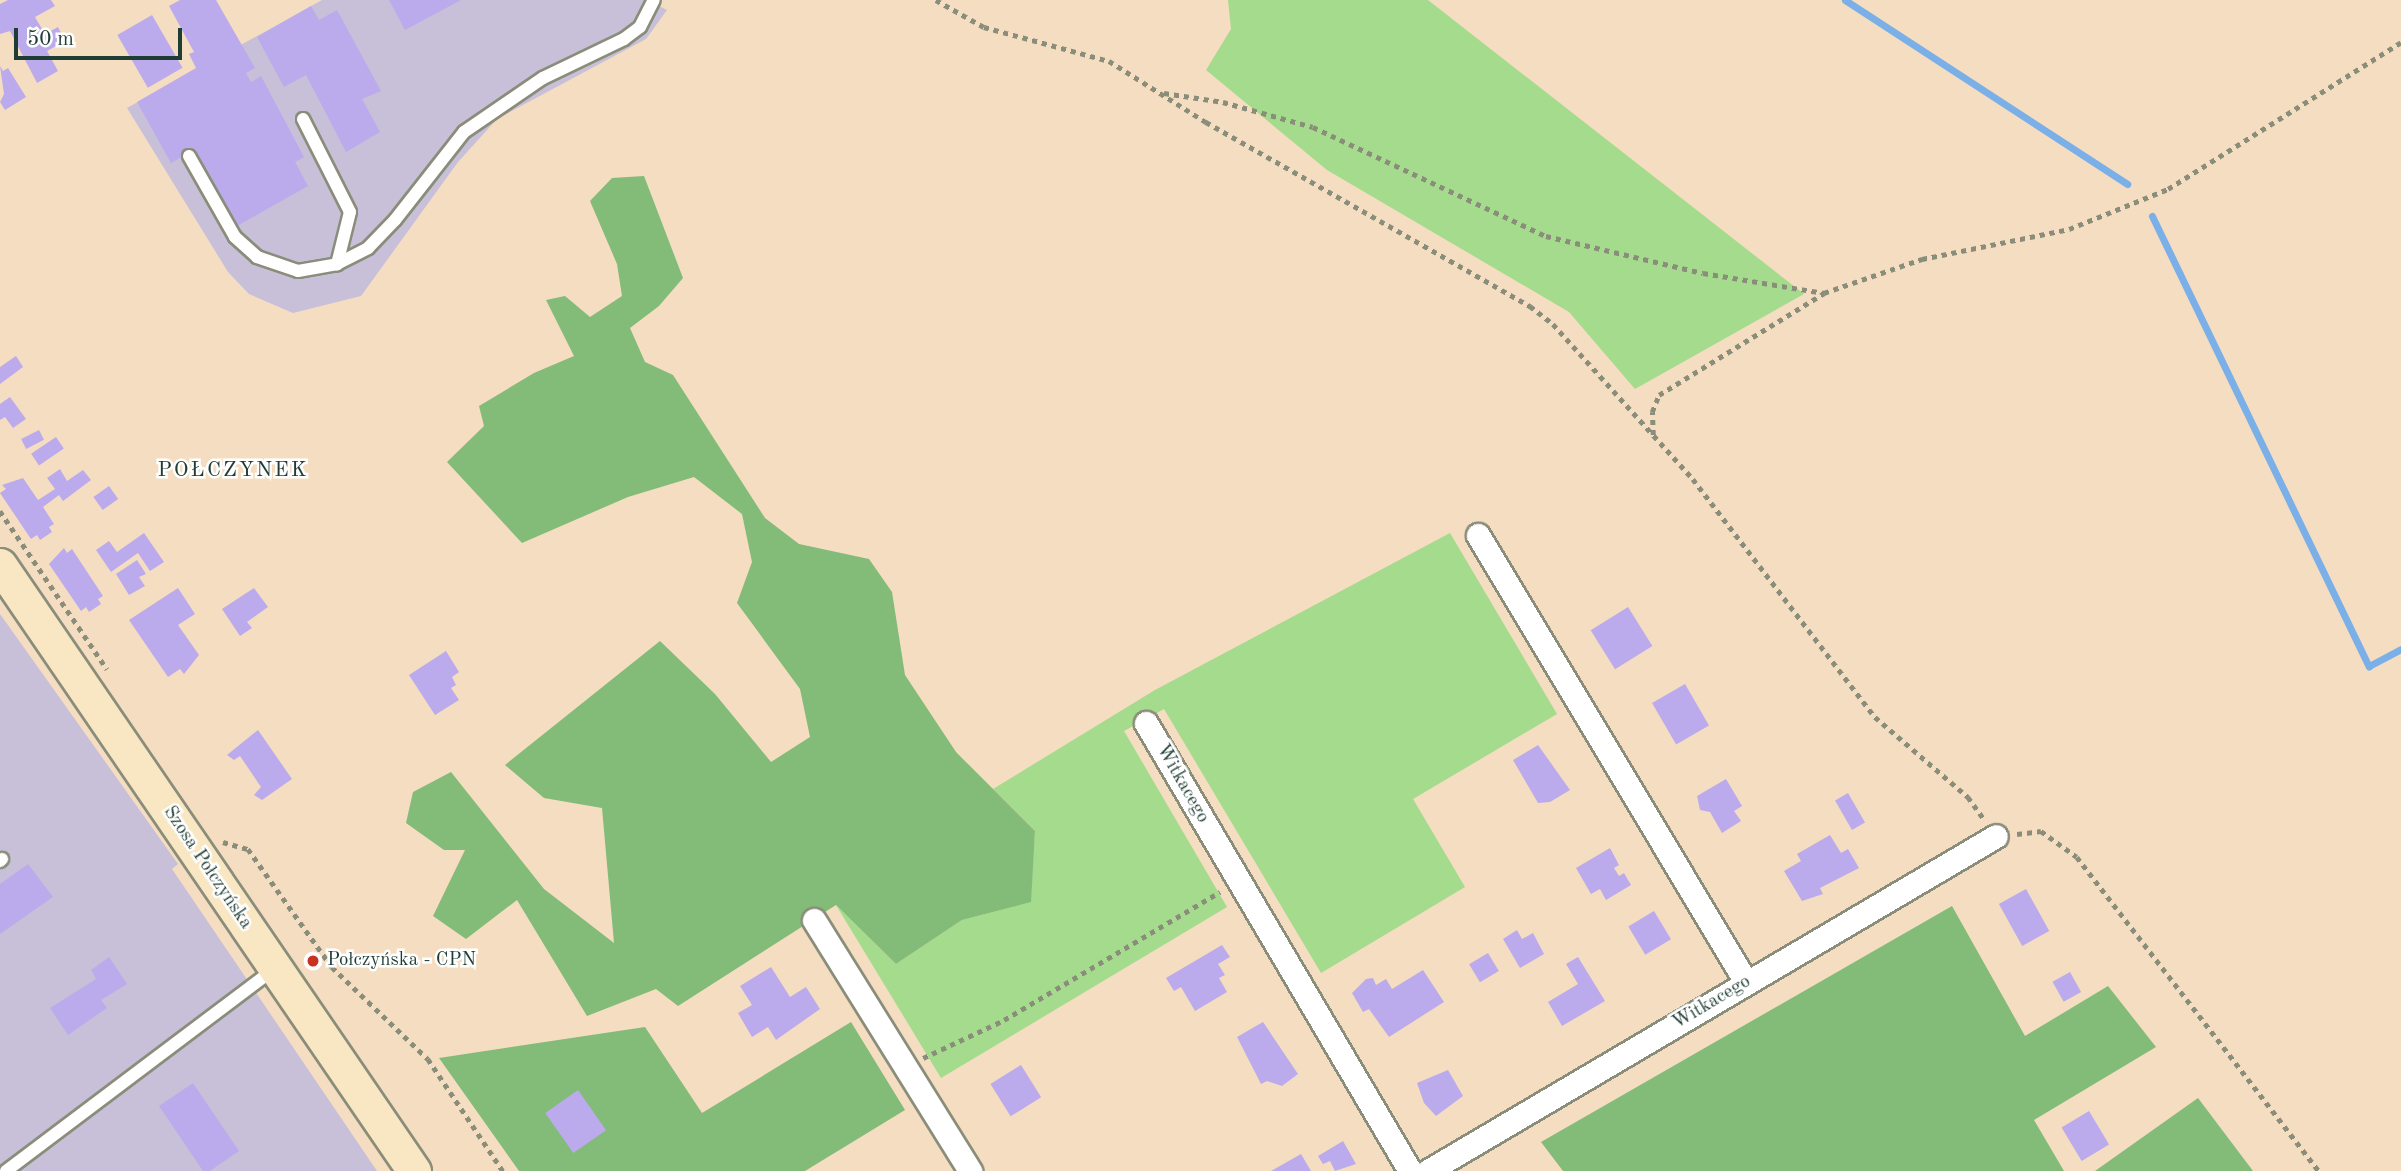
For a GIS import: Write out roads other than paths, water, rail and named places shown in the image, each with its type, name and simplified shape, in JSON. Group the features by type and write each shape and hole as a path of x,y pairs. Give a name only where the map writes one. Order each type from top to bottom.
{"main road":[{"name":"Szosa Połczyńska","path":"0,565 414,1171"}],"street":[{"path":"1478,535 1746,982"},
{"name":"Witkacego","path":"1146,723 1410,1171"},
{"name":"Witkacego","path":"1428,1171 1996,836"},
{"path":"814,920 970,1171"}],"lane":[{"path":"189,156 235,237 257,257 298,271 337,264 368,248 395,220 464,132 543,78 624,39 640,27 654,0"},
{"path":"303,119 350,212 337,264"},
{"path":"6,1171 275,967"}],"waterway":[{"path":"1845,0 2127,184"},
{"path":"2152,216 2369,666 2401,649"}],"place":[{"name":"Połczyńska - CPN","path":"313,961"}],"district":[{"name":"POŁCZYNEK","path":"233,471"}]}
